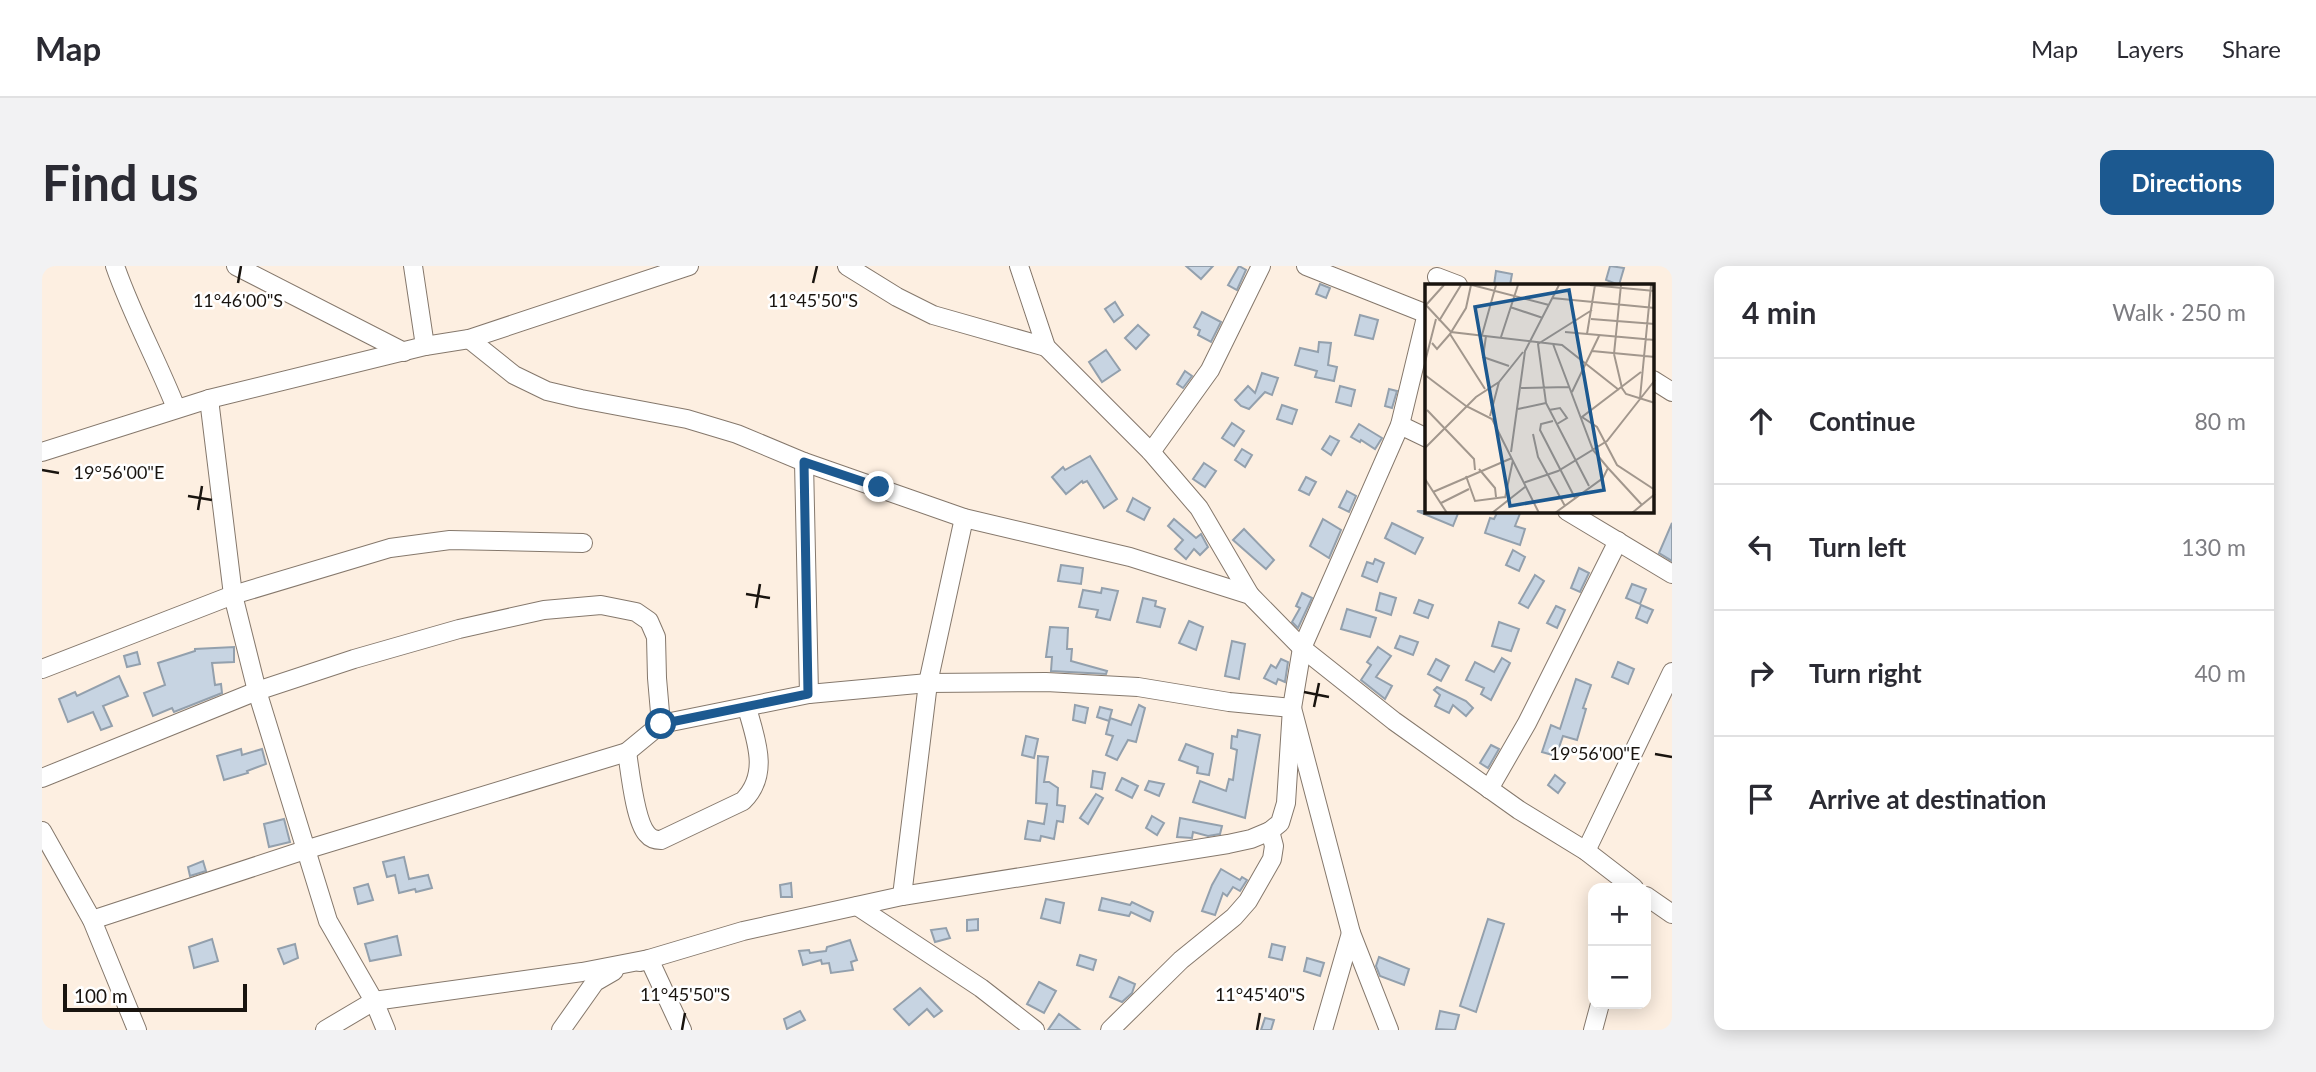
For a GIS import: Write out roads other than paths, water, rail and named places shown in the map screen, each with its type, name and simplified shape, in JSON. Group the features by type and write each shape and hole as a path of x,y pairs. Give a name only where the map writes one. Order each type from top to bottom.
{"street":[{"path":"116,266 128,302 158,362 176,408"},
{"path":"236,266 404,352"},
{"path":"413,266 425,346"},
{"path":"42,452 209,399 425,346 468,339 689,266"},
{"path":"847,266 897,297 933,315 1046,346"},
{"path":"1019,266 1046,346 1151,452 1199,508 1250,595 1301,648 1394,721 1489,789 1586,851 1627,883"},
{"path":"1151,452 1210,370 1261,266"},
{"path":"1306,266 1425,312"},
{"path":"1437,276 1456,284"},
{"path":"561,1030 595,982 617,969 743,931 902,896 1228,844 1251,839 1270,831 1280,823 1286,803 1292,708 1301,648 1400,425 1425,321"},
{"path":"468,339 514,375 547,391 687,419 737,434 804,462 964,518 1130,557 1250,595"},
{"path":"1654,381 1672,392"},
{"path":"209,399 233,595 257,691 328,921 374,1001 386,1030"},
{"path":"1400,425 1425,437"},
{"path":"804,462 808,694"},
{"path":"1570,513 1672,574"},
{"path":"902,896 928,683 964,518"},
{"path":"42,669 233,595 390,548 450,540 583,542"},
{"path":"1489,789 1527,723 1618,541"},
{"path":"42,778 257,691 354,659 459,629 544,610 608,605 636,612 649,621 656,637 661,724"},
{"path":"1586,851 1672,672"},
{"path":"92,920 305,850 626,752 661,724 808,694 928,683 1046,682 1138,687 1229,702 1292,708"},
{"path":"626,752 639,819 647,835 653,839 662,839 743,801 752,792 757,781 759,758 747,708"},
{"path":"1292,708 1351,933 1389,1030"},
{"path":"42,831 92,920 137,1030"},
{"path":"1110,1030 1181,960 1234,917 1248,901 1272,859 1274,846 1270,831"},
{"path":"1651,900 1672,914"},
{"path":"857,906 981,988 1035,1030"},
{"path":"1323,1030 1351,933"},
{"path":"325,1030 374,1001 518,982 649,959"},
{"path":"649,959 682,1030"},
{"path":"1593,1030 1599,1009"}]}
